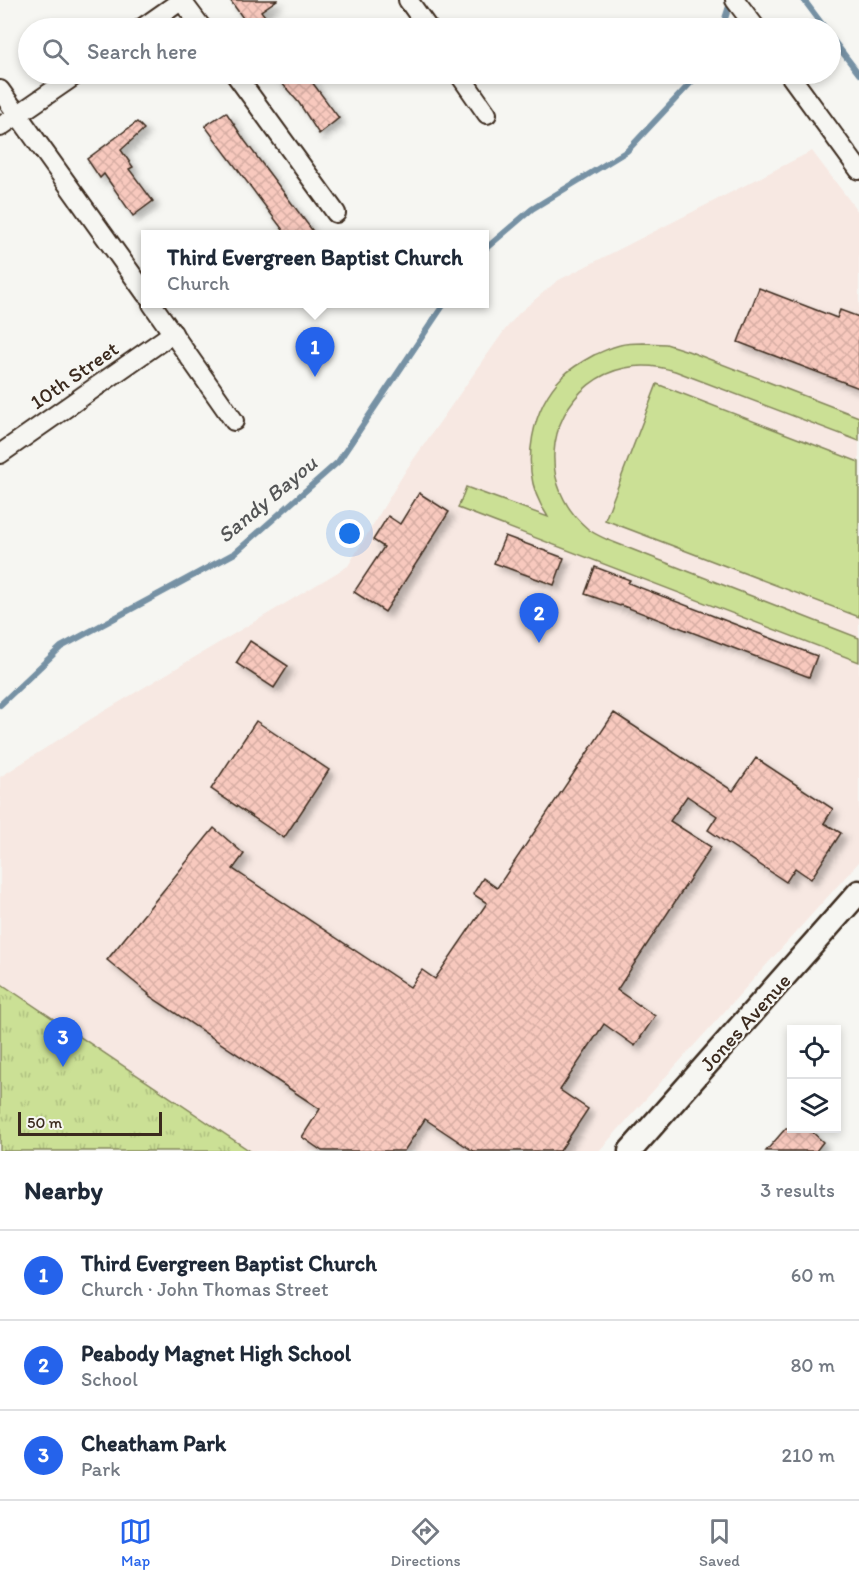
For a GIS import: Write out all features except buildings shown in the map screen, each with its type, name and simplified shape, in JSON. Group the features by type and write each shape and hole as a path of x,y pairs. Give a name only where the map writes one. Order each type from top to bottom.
{"street":[{"path":"156,18 182,0 195,18"},
{"path":"408,0 421,18"},
{"path":"735,0 748,18"},
{"path":"0,127 63,84"},
{"path":"242,84 336,213"},
{"path":"466,84 487,114"},
{"path":"796,84 859,170"},
{"path":"0,90 141,287"},
{"path":"156,308 234,421"},
{"name":"10th Street","path":"0,454 173,333"},
{"name":"Jones Avenue","path":"630,1151 859,892"}],"shaded area":[{"path":"812,151 859,213 859,862 599,1151 250,1151 0,983 0,777 91,719 348,566 406,470 504,331 519,313 557,281"}],"green space":[{"path":"628,343 666,344 688,351 859,417 859,441 675,371 650,366 625,368 606,374 589,385 564,415 557,433 554,453 555,473 561,493 569,508 588,529 608,540 859,638 859,662 458,508 466,487 548,517 535,489 531,472 531,455 537,420 552,389 570,370 594,355"},
{"path":"657,384 859,462 859,617 605,520"},
{"path":"0,983 250,1151 0,1151"}],"waterway":[{"name":"Sandy Bayou","path":"725,18 731,0"},
{"path":"804,0 818,18"},
{"path":"841,50 859,74"},
{"name":"Sandy Bayou","path":"489,246 532,209 627,151 690,84"},
{"name":"Sandy Bayou","path":"0,705 61,647 235,553 338,462 441,308"}],"place":[{"name":"Third Evergreen Baptist Church","path":"315,377"},
{"name":"Peabody Magnet High School","path":"539,643"},
{"name":"Cheatham Park","path":"63,1067"}]}
